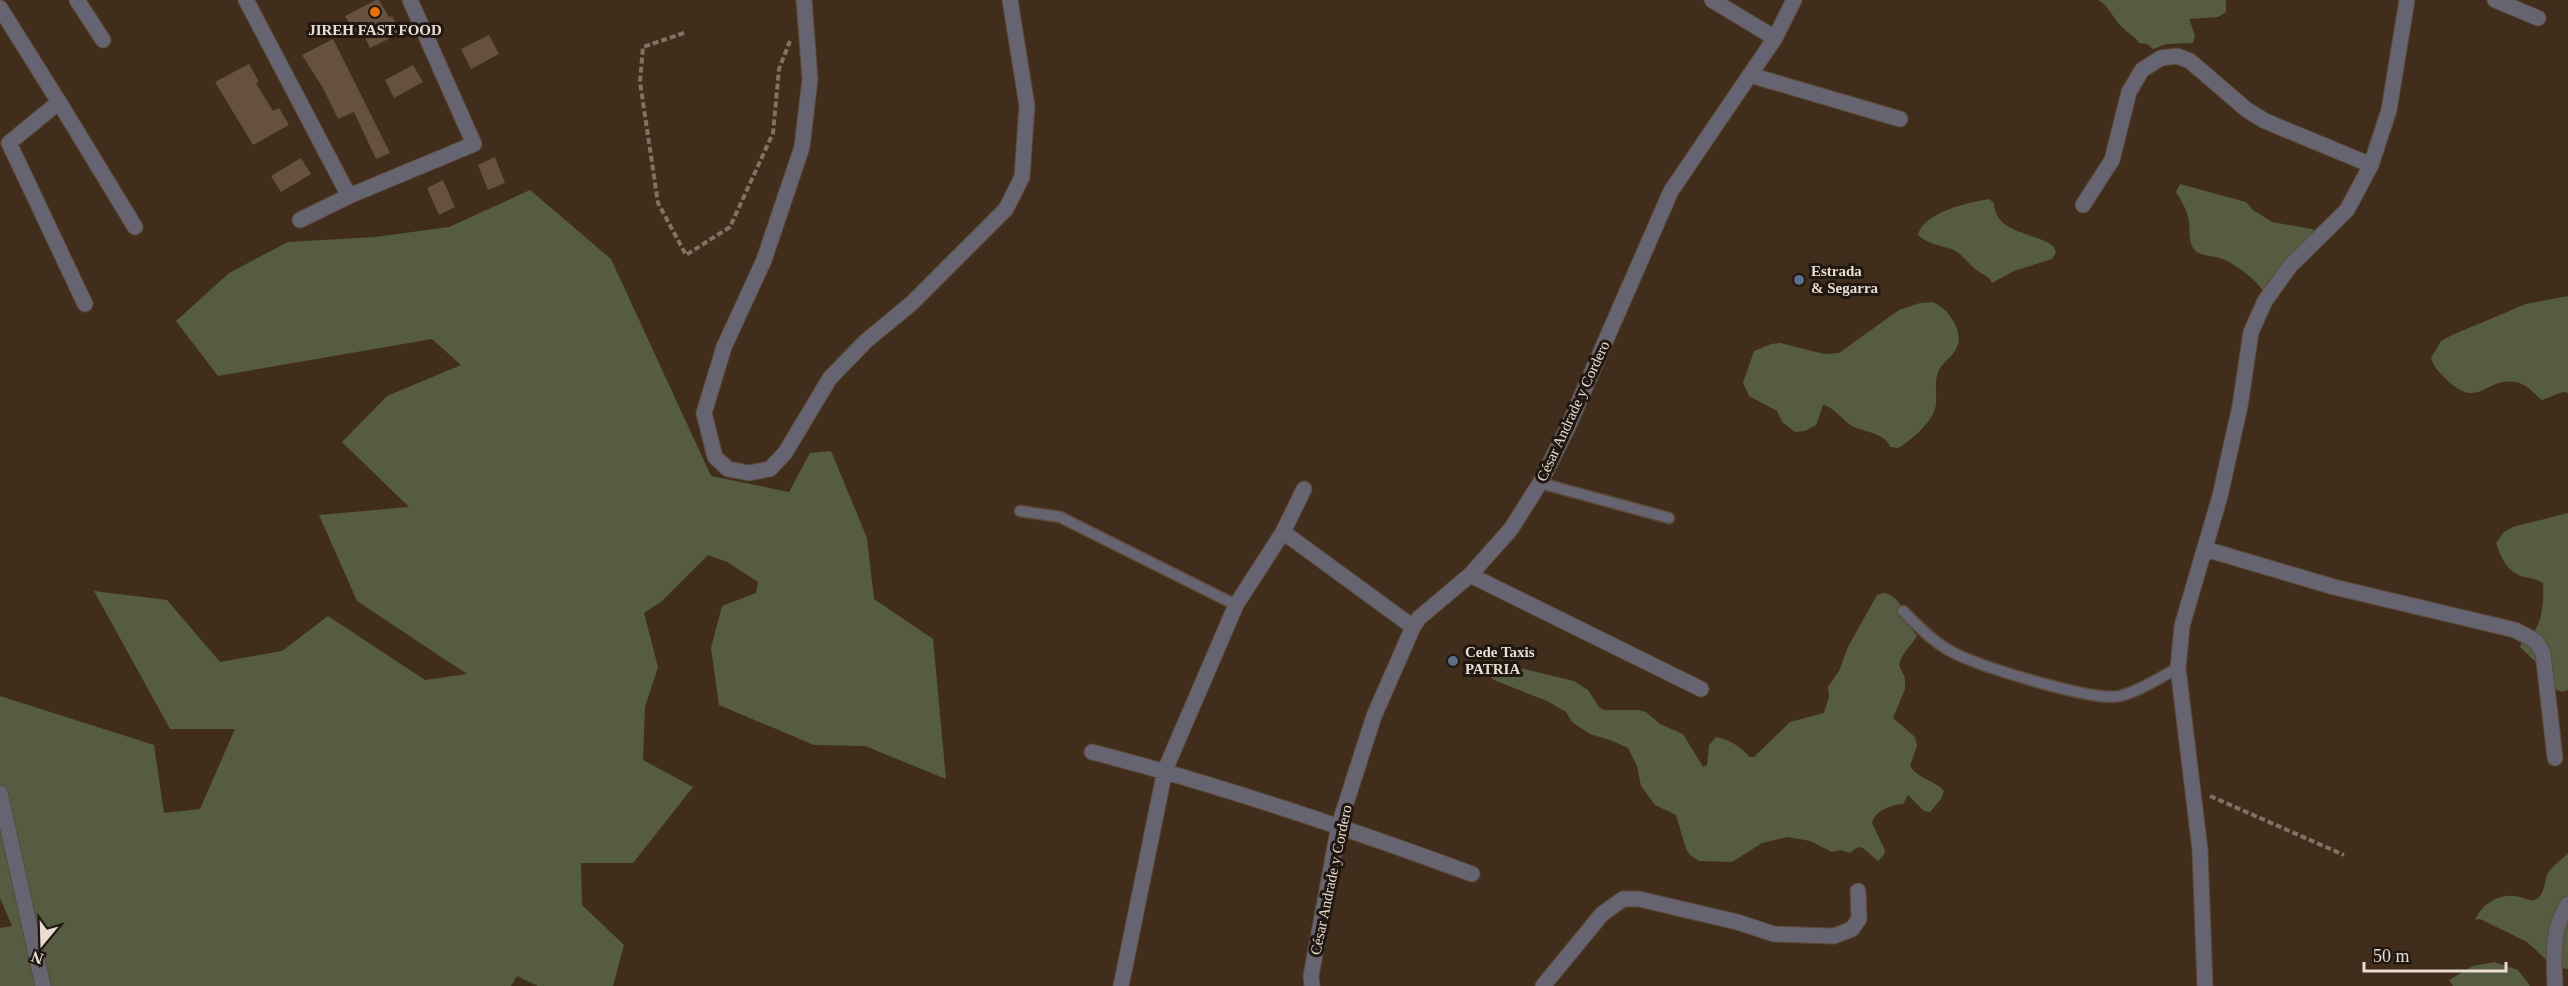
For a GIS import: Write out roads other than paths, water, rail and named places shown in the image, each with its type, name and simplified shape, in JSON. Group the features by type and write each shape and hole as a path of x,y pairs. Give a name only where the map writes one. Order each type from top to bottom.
{"street":[{"path":"78,0 103,40"},
{"path":"246,0 349,196"},
{"path":"300,220 349,196 474,144 410,0"},
{"path":"804,0 810,79 802,147 764,260 724,347 704,413 715,457 728,469 749,473 770,469 785,453 830,378 866,341 912,303 1006,209 1022,177 1027,106 1010,0"},
{"path":"1712,0 1775,38"},
{"name":"César Andrade y Cordero","path":"1312,986 1311,976 1339,825 1374,716 1413,627 1419,618 1470,575 1511,529 1540,483 1567,429 1671,191 1775,38 1794,0"},
{"path":"2205,986 2200,850 2178,668 2182,626 2220,496 2240,406 2251,332 2265,301 2290,266 2347,210 2371,165 2389,110 2407,0"},
{"path":"2495,0 2538,18"},
{"path":"0,8 135,227"},
{"path":"2083,205 2112,160 2129,92 2142,70 2161,58 2177,56 2190,61 2247,110 2265,121 2371,165"},
{"path":"1750,75 1900,118"},
{"path":"59,102 9,143 85,304"},
{"path":"1121,986 1165,770 1236,605 1283,532 1304,489"},
{"path":"1283,532 1413,627"},
{"path":"2205,549 2334,587 2515,630 2536,641 2543,653 2555,758"},
{"path":"1470,575 1701,689"},
{"path":"1092,752 1165,770 1339,825 1472,874"},
{"path":"0,794 43,986"},
{"path":"1543,986 1602,914 1623,899 1639,899 1737,922 1774,934 1834,936 1852,929 1859,919 1858,891"},
{"path":"2555,986 2553,952 2557,925 2568,904"}],"lane":[{"path":"1540,483 1670,518"},
{"path":"1020,511 1060,517 1236,605"},
{"path":"1903,611 1929,637 1956,654 2034,681 2095,695 2118,697 2137,690 2178,668"}],"place":[{"name":"JIREH FAST FOOD","path":"375,12"},
{"name":"Estrada & Segarra","path":"1799,280"},
{"name":"Cede Taxis PATRIA","path":"1453,661"}]}
